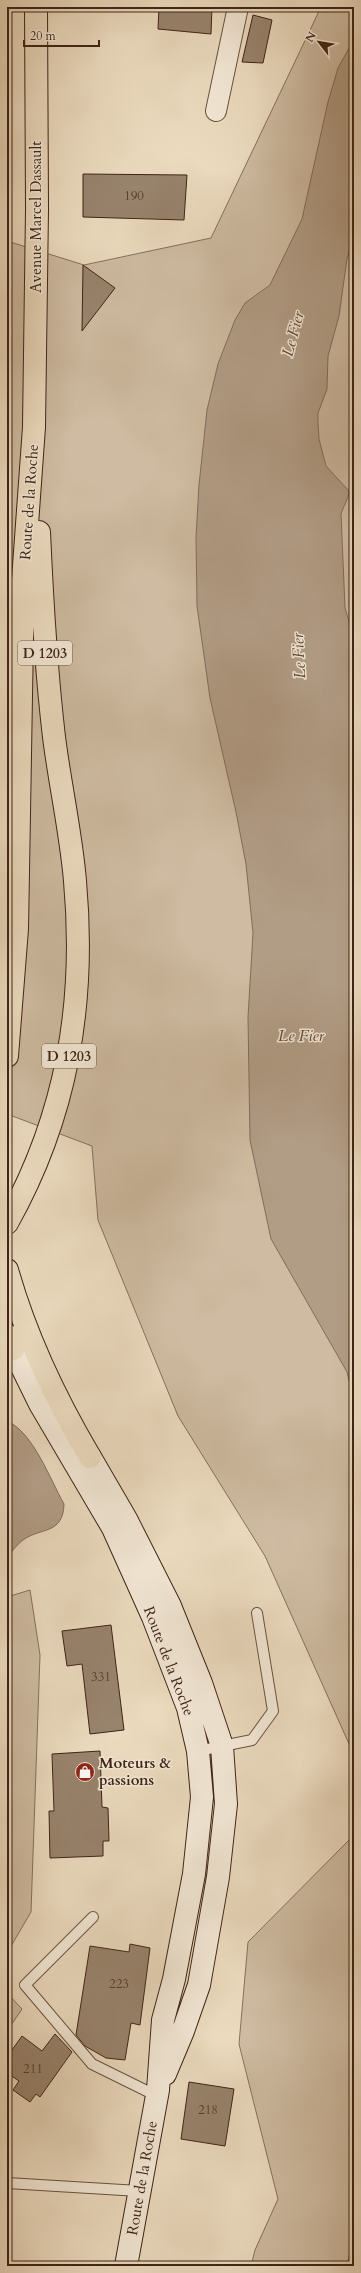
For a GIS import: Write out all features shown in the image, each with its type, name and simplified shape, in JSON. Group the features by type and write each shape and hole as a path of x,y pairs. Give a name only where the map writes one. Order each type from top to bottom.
{"highway":[{"name":"Avenue Marcel Dassault","path":"34,426 37,209 36,7"},
{"name":"D 1203","path":"7,1223 21,1198 47,1138 59,1099 70,1048 77,1001 79,952 75,878 54,736 44,639 34,426"},
{"name":"Route de la Roche","path":"7,1056 17,929 24,580 34,426"},
{"path":"7,1270 37,1358 58,1401 90,1457"}],"main road":[{"name":"Route de la Roche","path":"10,1342 40,1404 113,1528 153,1617 188,1708 198,1751 202,1797 194,1874 174,1978 163,2020 158,2093 126,2266"},
{"name":"Route de la Roche","path":"90,1457 126,1519 170,1606 201,1683 222,1746 225,1811 218,1877 199,1985 183,2031 158,2093"}],"street":[{"path":"216,112 238,7"}],"lane":[{"path":"198,1751 252,1740 273,1711 257,1613"},
{"path":"93,1918 25,1985 92,2064 158,2093"},
{"path":"7,2183 139,2191"}],"shaded area":[{"path":"321,7 354,7 354,1755 265,1556 178,1416 98,1220 92,1146 7,1114 7,241 84,265 211,238"},
{"path":"30,1590 40,1655 31,1912 7,1953 7,1597"},
{"path":"354,1835 354,2266 251,2266 255,2250 278,2199 239,2044 248,1942"},
{"path":"7,1993 22,2009 7,2031"}],"water":[{"name":"Le Fier","path":"354,39 354,234 347,259 339,316 328,356 327,389 318,413 318,423 319,439 326,466 349,491 341,514 345,608 354,638 354,1401 347,1372 271,1239 250,1140 248,1017 253,933 246,864 236,812 210,698 197,606 196,537 199,485 207,410 218,364 235,320 245,303 270,285 302,219 328,102 338,68"},
{"path":"7,1421 25,1435 33,1446 64,1504 63,1514 60,1521 55,1526 23,1540 7,1557"},
{"path":"354,2235 354,2266 347,2266"}],"building":[{"path":"159,7 212,7 211,34 158,29"},
{"path":"253,15 272,20 263,63 242,62"},
{"path":"83,174 187,175 184,220 83,217"},
{"path":"83,265 115,288 82,331"},
{"path":"111,1625 124,1730 90,1734 82,1664 67,1666 62,1631"},
{"path":"100,1751 102,1807 108,1808 109,1841 103,1841 103,1856 50,1858 49,1811 54,1811 52,1754"},
{"path":"130,1944 150,1948 140,2025 131,2023 125,2060 106,2058 85,2046 76,2035 90,1946 129,1952"},
{"path":"55,2034 72,2052 40,2097 36,2094 30,2102 13,2090 19,2081 7,2073 7,2057 22,2036 42,2051"},
{"path":"189,2082 234,2089 225,2146 181,2139"}],"place":[{"name":"Moteurs & passions","path":"85,1772"}]}
